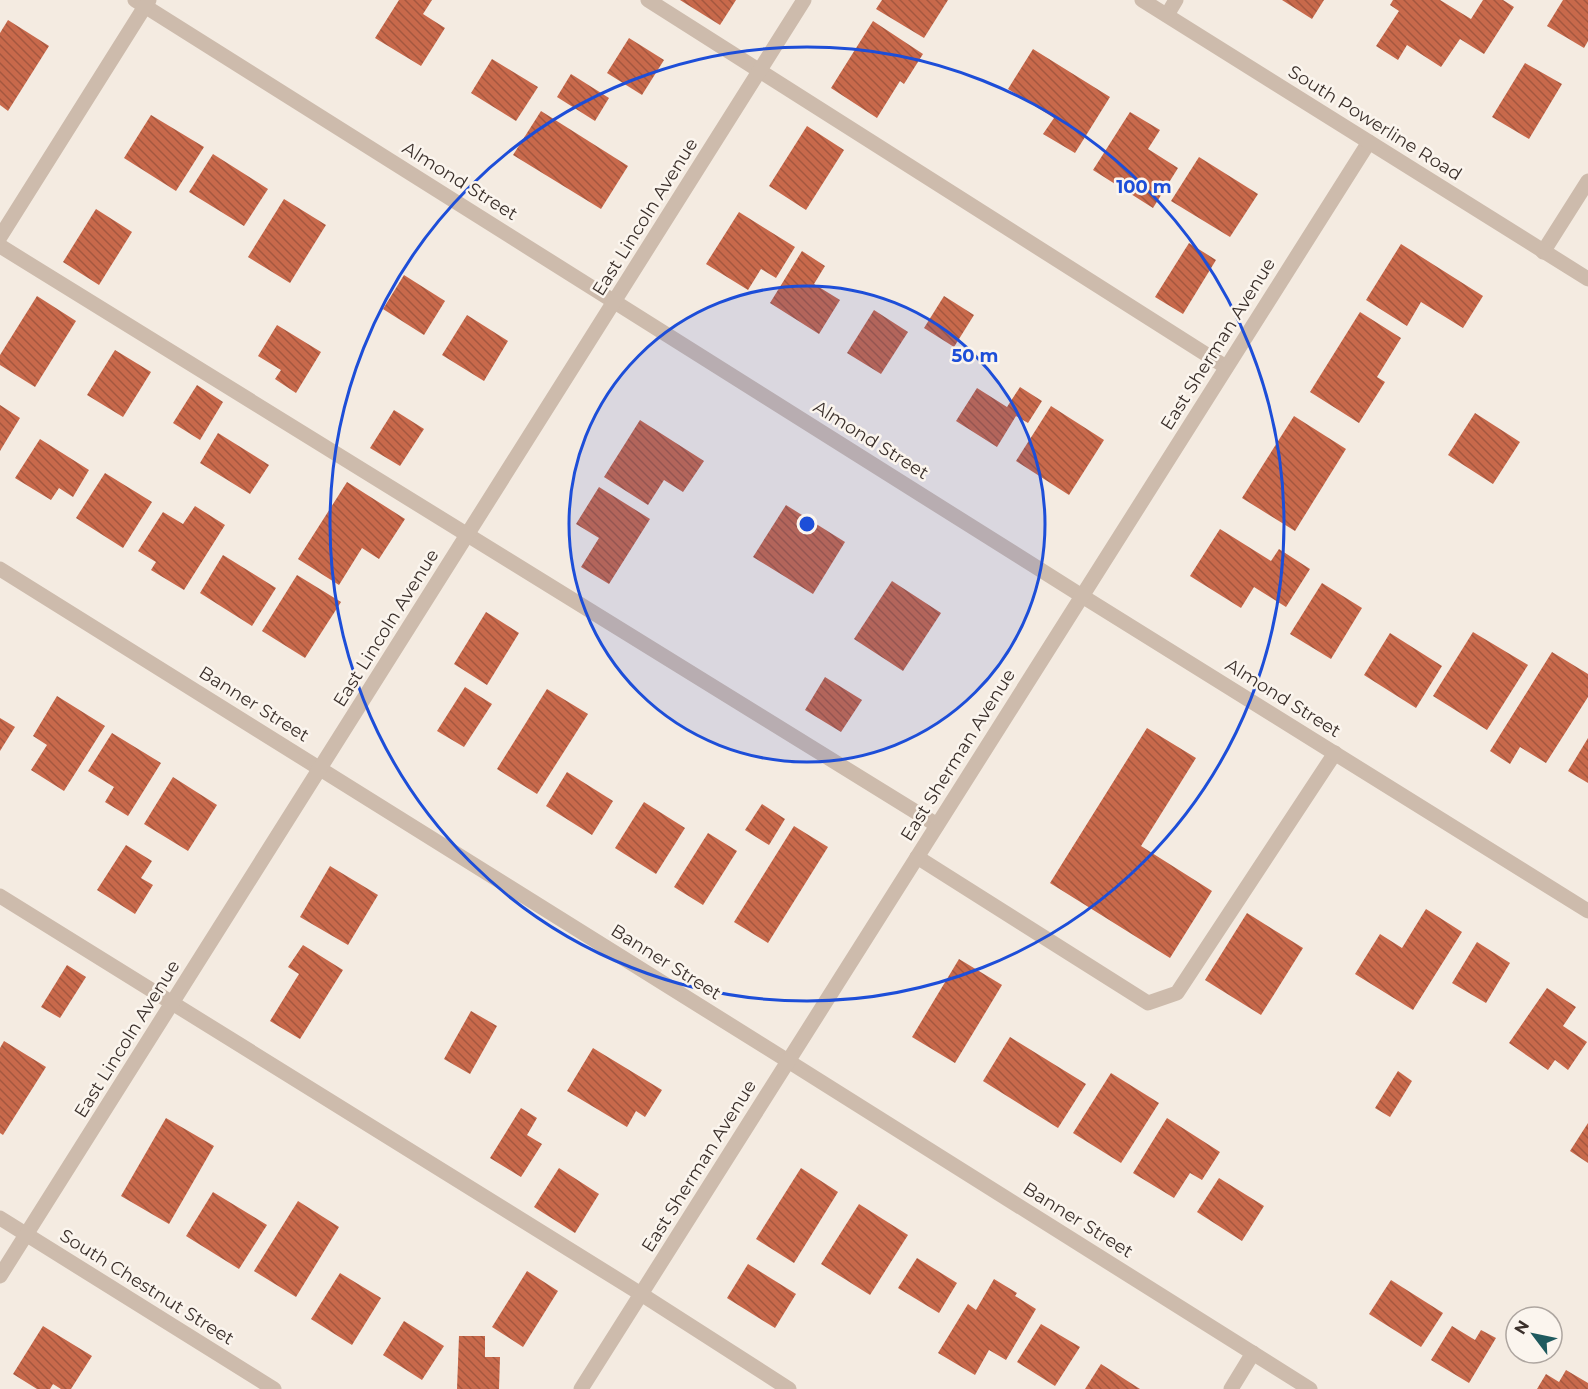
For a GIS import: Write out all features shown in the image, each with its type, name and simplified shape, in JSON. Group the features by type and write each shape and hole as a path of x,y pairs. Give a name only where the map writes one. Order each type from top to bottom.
{"street":[{"path":"648,0 1226,367"},
{"name":"East Lincoln Avenue","path":"0,1276 804,0"},
{"name":"South Powerline Road","path":"1142,0 1588,279"},
{"path":"1167,15 1176,0"},
{"path":"0,237 143,2"},
{"name":"Almond Street","path":"143,2 614,302 1588,911"},
{"name":"East Sherman Avenue","path":"581,1389 1369,142"},
{"path":"1544,252 1588,181"},
{"path":"0,246 937,825"},
{"name":"Banner Street","path":"0,569 1311,1389"},
{"path":"917,857 1148,1003 1177,993 1335,753"},
{"path":"0,896 641,1294 789,1389"},
{"name":"South Chestnut Street","path":"0,1218 274,1389"},
{"path":"1231,1389 1253,1353"}],"building":[{"path":"399,0 432,0 423,14 445,28 421,66 375,38"},
{"path":"680,0 736,0 720,25"},
{"path":"882,0 948,0 924,38 876,9"},
{"path":"1282,0 1324,0 1312,19"},
{"path":"1393,0 1440,0 1471,19 1483,0 1503,0 1514,7 1484,54 1460,39 1441,67 1407,45 1398,60 1376,46 1399,11 1390,5"},
{"path":"1563,0 1588,0 1588,41 1584,48 1547,26"},
{"path":"8,20 49,46 8,111 0,105 0,33"},
{"path":"873,21 923,54 904,84 900,81 877,118 831,88"},
{"path":"629,38 664,60 642,95 607,73"},
{"path":"1033,49 1110,97 1075,153 1043,134 1054,118 1008,89"},
{"path":"492,59 538,87 516,121 471,93"},
{"path":"1525,63 1562,84 1529,139 1492,117"},
{"path":"571,74 609,98 595,121 557,97"},
{"path":"541,111 628,166 601,209 513,155"},
{"path":"1130,112 1160,130 1148,149 1178,168 1153,208 1093,170"},
{"path":"151,115 204,147 176,191 124,158"},
{"path":"807,126 844,150 806,210 769,186"},
{"path":"213,154 268,189 244,226 189,192"},
{"path":"1199,157 1258,194 1230,237 1171,201"},
{"path":"284,199 326,225 290,283 248,257"},
{"path":"96,209 132,232 99,285 63,262"},
{"path":"739,212 795,247 776,278 761,269 748,290 706,264"},
{"path":"1189,243 1216,260 1183,314 1155,297"},
{"path":"1401,244 1483,296 1463,328 1421,302 1407,326 1366,300"},
{"path":"802,251 825,266 814,284 840,300 819,334 770,303"},
{"path":"404,275 445,301 424,335 383,309"},
{"path":"37,296 76,321 35,387 0,365 0,355"},
{"path":"944,296 974,315 954,347 924,328"},
{"path":"874,310 908,332 881,374 847,353"},
{"path":"1360,312 1401,338 1377,377 1385,382 1359,423 1310,392"},
{"path":"467,315 508,341 484,381 442,355"},
{"path":"277,325 321,352 296,393 275,379 281,370 258,356"},
{"path":"115,350 151,372 123,417 87,395"},
{"path":"197,385 223,402 200,440 173,423"},
{"path":"1020,387 1042,401 1028,423 1016,416 997,447 956,421 977,388 1007,407"},
{"path":"0,405 20,418 0,451"},
{"path":"1051,406 1104,440 1069,495 1016,461"},
{"path":"394,410 424,429 400,466 370,448"},
{"path":"1475,413 1520,442 1493,484 1448,455"},
{"path":"1294,416 1346,449 1295,531 1242,498"},
{"path":"640,420 704,461 683,492 664,480 648,505 604,477"},
{"path":"218,433 269,465 250,494 200,463"},
{"path":"40,439 89,470 73,497 59,488 51,500 15,478"},
{"path":"105,473 152,502 123,548 76,518"},
{"path":"347,482 405,519 379,559 362,548 339,585 298,559"},
{"path":"599,487 650,519 609,584 581,567 599,538 576,524"},
{"path":"786,505 845,542 813,594 753,557"},
{"path":"195,506 225,525 184,590 151,570 156,562 138,551 163,512 183,524"},
{"path":"1220,529 1271,561 1279,549 1310,569 1286,607 1254,587 1241,608 1190,576"},
{"path":"223,555 276,588 252,626 200,593"},
{"path":"297,575 341,602 305,658 262,631"},
{"path":"892,581 941,613 903,671 854,639"},
{"path":"1322,583 1362,608 1331,659 1290,634"},
{"path":"486,612 519,633 487,685 454,664"},
{"path":"1473,632 1528,665 1487,730 1433,696"},
{"path":"1390,633 1442,666 1416,708 1364,675"},
{"path":"1552,652 1588,674 1588,697 1546,763 1520,747 1510,764 1490,751"},
{"path":"825,677 862,700 841,732 805,710"},
{"path":"465,687 492,704 464,747 437,731"},
{"path":"547,689 588,714 537,794 497,769"},
{"path":"57,696 105,726 64,791 31,770 47,745 33,736"},
{"path":"0,718 15,727 0,751"},
{"path":"1147,728 1196,758 1141,846 1212,891 1170,958 1050,883"},
{"path":"112,733 161,763 128,816 105,802 114,787 88,771"},
{"path":"1588,738 1588,783 1568,771"},
{"path":"567,772 613,801 592,835 546,806"},
{"path":"173,777 217,805 188,851 144,824"},
{"path":"644,802 685,828 656,874 615,848"},
{"path":"762,804 785,819 769,845 745,830"},
{"path":"794,826 828,847 768,943 734,922"},
{"path":"708,833 737,851 703,905 674,887"},
{"path":"126,845 152,861 141,878 153,885 135,914 97,890"},
{"path":"330,866 378,895 348,945 300,917"},
{"path":"1426,909 1462,932 1413,1010 1355,974 1380,934 1402,948"},
{"path":"1247,913 1303,948 1261,1015 1205,980"},
{"path":"1477,942 1510,963 1486,1003 1452,983"},
{"path":"303,945 343,970 300,1039 270,1021 299,974 288,967"},
{"path":"959,959 1002,985 955,1063 912,1037"},
{"path":"67,965 86,977 60,1018 41,1007"},
{"path":"1547,988 1576,1007 1563,1026 1587,1042 1568,1070 1555,1060 1548,1070 1509,1043"},
{"path":"471,1011 497,1026 470,1074 444,1059"},
{"path":"1010,1037 1086,1084 1058,1128 983,1081"},
{"path":"4,1041 46,1067 3,1135 0,1133 0,1048"},
{"path":"593,1048 662,1090 645,1117 636,1111 627,1127 567,1091"},
{"path":"1398,1071 1412,1081 1390,1117 1375,1108"},
{"path":"1111,1073 1159,1103 1121,1163 1073,1133"},
{"path":"521,1108 537,1118 527,1135 542,1144 521,1177 490,1158"},
{"path":"166,1118 214,1146 169,1224 121,1196"},
{"path":"1167,1118 1220,1152 1202,1180 1190,1173 1174,1198 1133,1173"},
{"path":"1588,1123 1588,1163 1570,1151"},
{"path":"559,1168 599,1194 575,1233 534,1207"},
{"path":"801,1168 838,1192 794,1263 756,1239"},
{"path":"1219,1178 1264,1206 1242,1241 1197,1212"},
{"path":"213,1192 267,1225 239,1269 186,1236"},
{"path":"298,1201 339,1227 296,1297 254,1271"},
{"path":"859,1204 908,1235 870,1295 821,1264"},
{"path":"917,1258 957,1283 939,1313 898,1288"},
{"path":"748,1264 796,1294 775,1328 727,1298"},
{"path":"527,1271 558,1291 523,1347 492,1327"},
{"path":"340,1273 381,1298 352,1345 311,1319"},
{"path":"994,1279 1017,1293 1015,1296 1036,1309 1006,1360 989,1350 975,1375 938,1353 968,1304 976,1310"},
{"path":"1391,1280 1443,1313 1421,1347 1369,1314"},
{"path":"404,1321 444,1346 422,1380 383,1355"},
{"path":"1041,1324 1080,1347 1055,1386 1017,1362"},
{"path":"43,1326 92,1356 71,1389 61,1389 53,1384 50,1389 37,1389 13,1374"},
{"path":"1452,1326 1475,1340 1481,1330 1496,1338 1469,1383 1431,1360"},
{"path":"459,1336 485,1336 485,1357 500,1357 499,1389 457,1389"},
{"path":"1101,1364 1140,1389 1085,1389"},
{"path":"1566,1370 1588,1383 1588,1389 1537,1389 1546,1374 1559,1382"}]}
